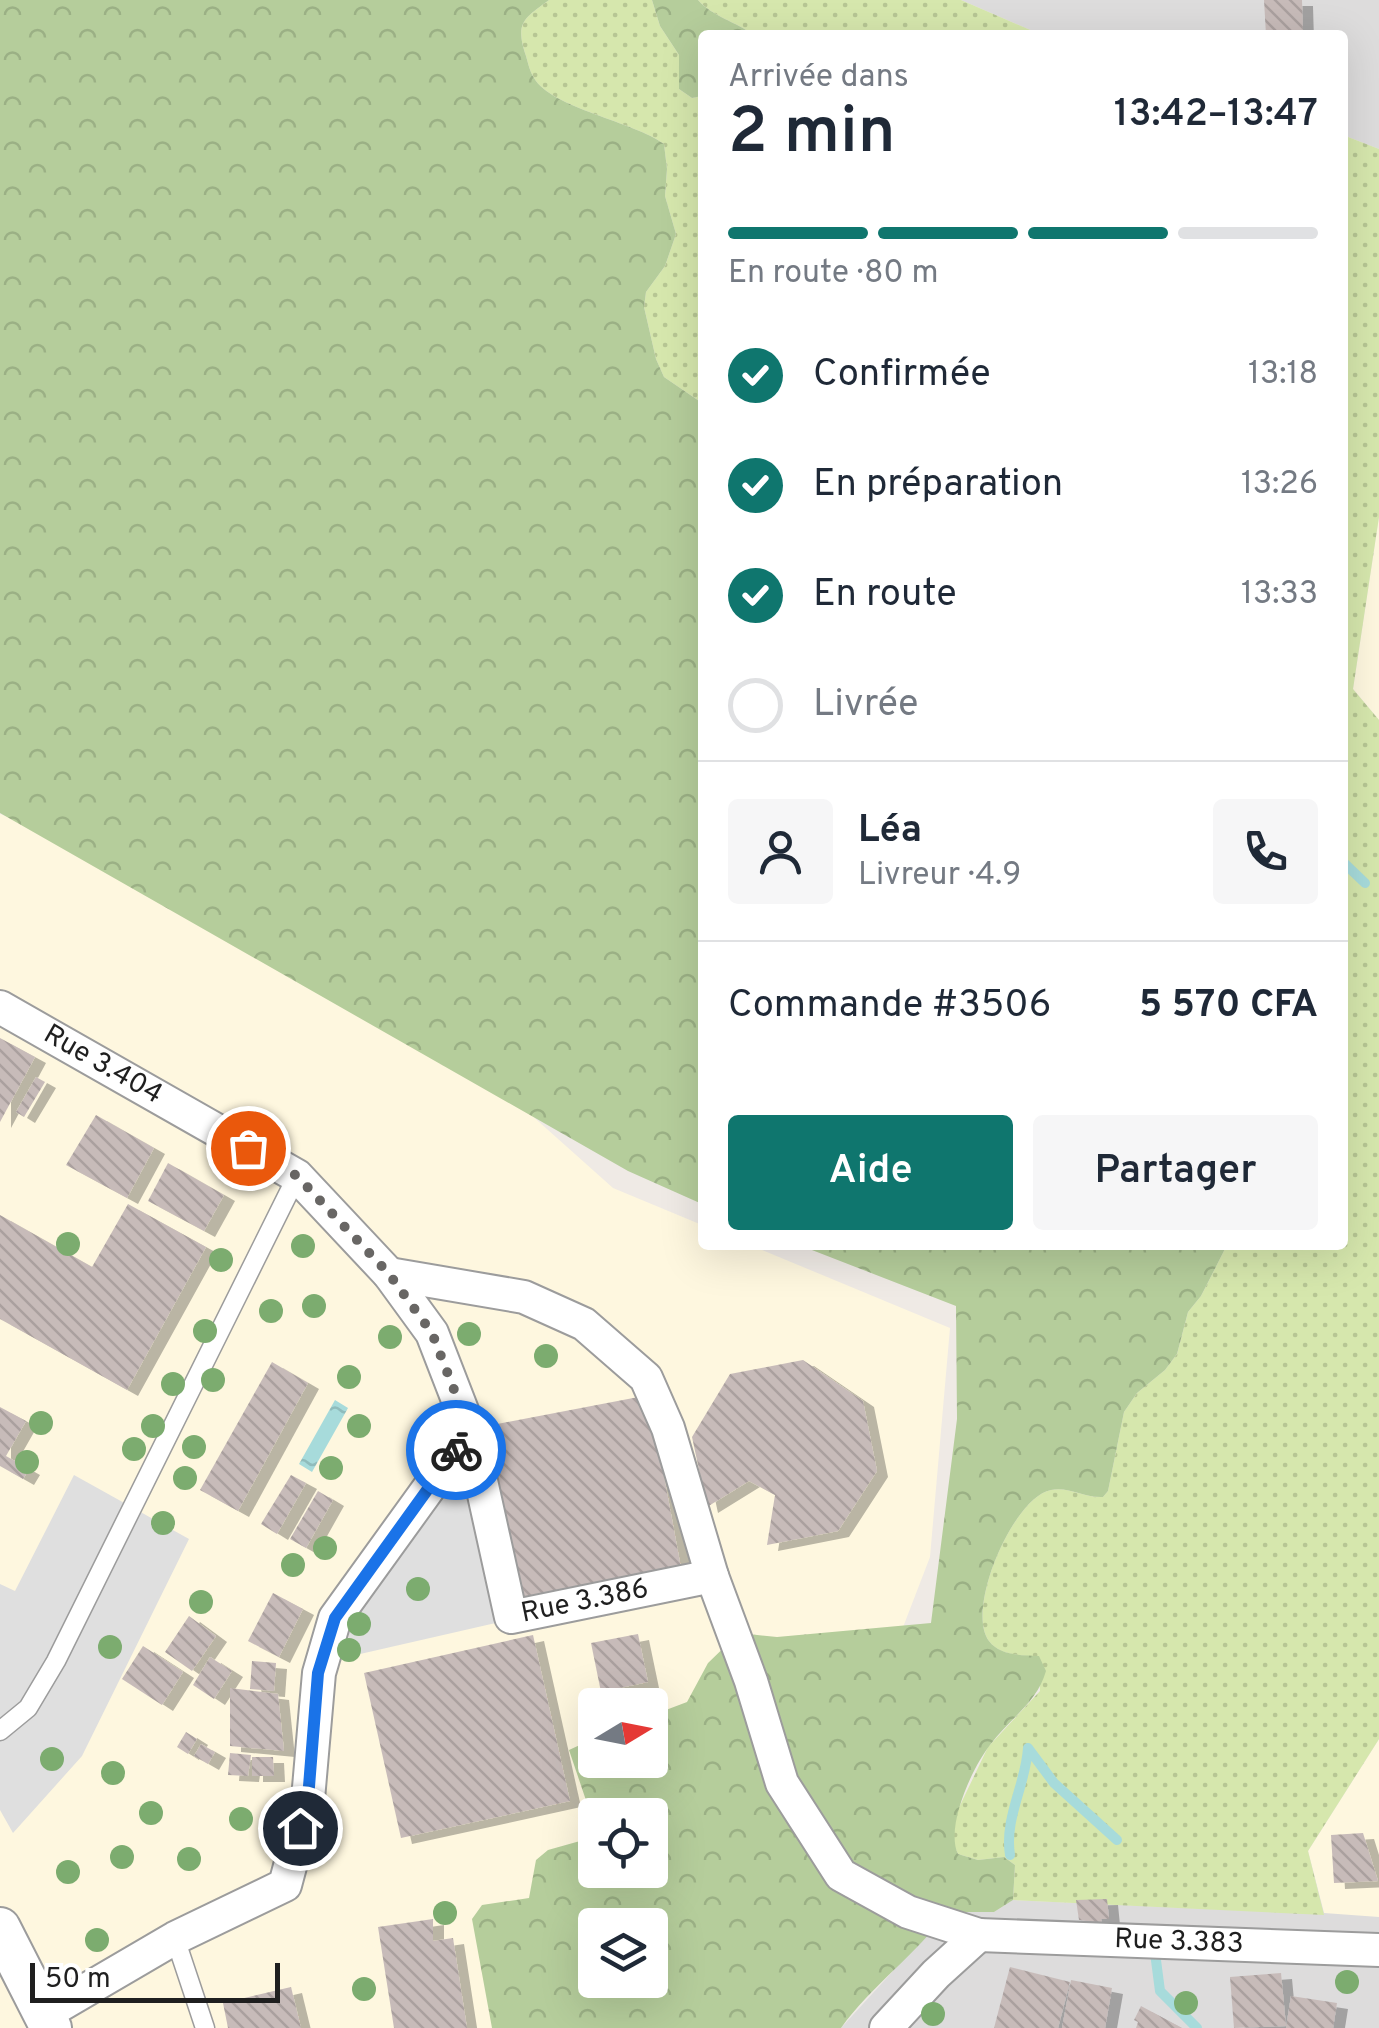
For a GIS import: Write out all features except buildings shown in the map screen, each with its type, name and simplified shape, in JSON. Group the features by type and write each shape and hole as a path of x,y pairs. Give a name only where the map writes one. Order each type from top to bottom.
{"street":[{"name":"Rue 3.404","path":"0,1007 297,1176 389,1274 432,1333 470,1431"},
{"path":"389,1274 524,1297 584,1324 646,1378 668,1428 712,1576 751,1681 782,1783 841,1875 908,1912 979,1935 886,2028"},
{"path":"0,1928 48,2021 175,1938 285,1885 308,1799 318,1673 335,1618 470,1431"},
{"name":"Rue 3.386","path":"470,1431 510,1617 712,1576"},
{"name":"Rue 3.383","path":"979,1935 1379,1950"}],"lane":[{"path":"0,1731 28,1708 56,1662 297,1176"},
{"path":"175,1938 206,2028"}],"shaded area":[{"path":"961,0 1379,0 1379,149 1348,137 1348,30 1030,30"},
{"path":"1379,517 1379,720 1353,689"},
{"path":"0,814 336,941 613,1188 698,1223 698,1250 762,1250 950,1328 930,1557 749,2028 0,2028"},
{"path":"466,1468 500,1622 347,1657 350,1613"},
{"path":"74,1475 189,1539 82,1756 13,1833 0,1810 0,1584 15,1591"},
{"path":"1379,1739 1379,2028 841,2028 947,1912 994,1912 1013,1900 1323,1914 1308,1851"},
{"path":"1379,1739 1379,1917 1324,1913 1308,1851"}],"green space":[{"path":"0,0 549,0 527,17 522,29 534,78 557,98 664,144 665,196 676,234 665,266 646,292 644,307 664,377 698,400 698,1202 628,1171 0,813"},
{"path":"549,0 652,0 660,26 679,55 679,89 692,98 698,97 698,400 664,377 644,307 646,292 665,266 676,234 665,196 664,144 543,89 529,67 521,36 527,17"},
{"path":"652,0 698,0 745,30 698,30 698,97 692,98 679,89 679,55 660,26"},
{"path":"698,0 961,0 1030,30 745,30"},
{"path":"1348,137 1379,149 1379,517 1353,689 1379,720 1379,1739 1308,1851 1324,1915 1013,1900 1015,1865 1004,1857 978,1860 958,1854 954,1845 953,1820 988,1747 1040,1691 1039,1657 1011,1654 989,1641 983,1626 988,1581 1008,1533 1036,1497 1051,1490 1103,1497 1108,1491 1124,1412 1137,1393 1165,1370 1177,1354 1188,1312 1201,1296 1224,1250 1348,1250"},
{"path":"812,1250 1224,1250 1201,1296 1188,1312 1177,1354 1165,1370 1137,1393 1124,1412 1108,1491 1097,1497 1057,1489 1036,1497 1008,1533 988,1581 983,1626 989,1641 1005,1652 1039,1656 1046,1671 1029,1702 990,1745 976,1768 962,1798 955,1843 958,1854 978,1860 1004,1857 1015,1865 1013,1900 994,1912 947,1912 841,2028 492,2028 472,1919 482,1905 529,1898 536,1860 548,1850 578,1842 578,1888 668,1888 668,1798 585,1798 578,1778 668,1778 668,1709 687,1702 708,1663 739,1633 777,1637 931,1623 957,1419 956,1306"},
{"path":"578,1746 578,1777 569,1750"}],"water":[{"path":"335,1400 348,1408 312,1472 299,1464"}],"waterway":[{"path":"1348,867 1365,883"},
{"path":"1010,1855 1010,1828 1028,1748 1054,1783 1117,1840"},
{"path":"1154,1945 1160,1991 1197,2028"}],"way so far":[{"path":"248,1148 297,1176 389,1274 432,1333 470,1431 456,1450"}],"route":[{"path":"300,1828 308,1799 318,1673 335,1618 456,1450"}]}
